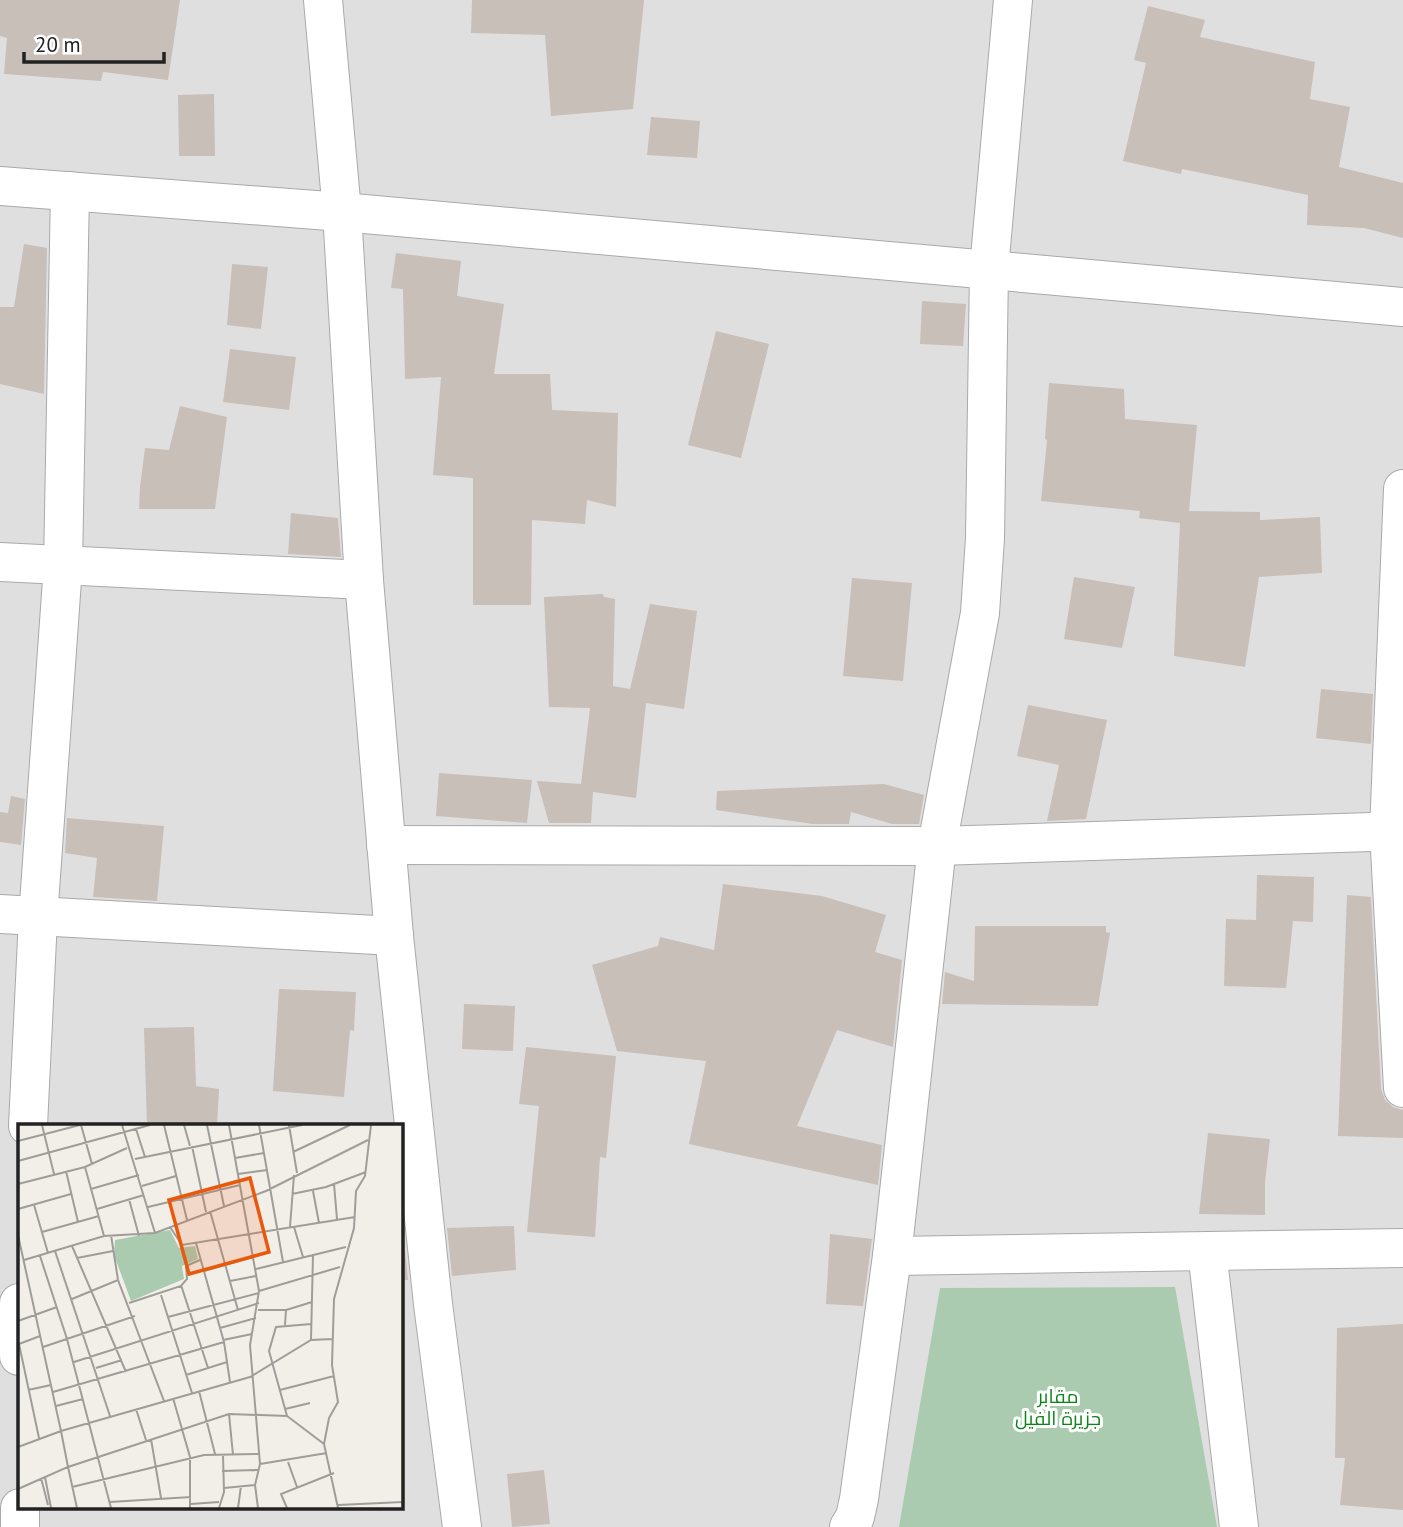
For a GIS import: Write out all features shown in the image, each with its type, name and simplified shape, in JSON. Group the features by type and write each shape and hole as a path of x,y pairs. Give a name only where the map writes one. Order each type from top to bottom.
{"street":[{"path":"324,0 342,212 364,580 394,936 417,1304 462,1527"},
{"path":"849,1527 855,1517 859,1499 892,1256 937,846 980,613 985,538 989,269 1013,0"},
{"path":"0,186 342,212 1403,307"},
{"path":"28,1124 38,918 63,566 70,191"},
{"path":"1403,489 1396,831 1403,1088"},
{"path":"0,562 364,580"},
{"path":"386,845 937,846 1396,831"},
{"path":"0,914 394,936"},
{"path":"892,1256 1403,1248"},
{"path":"1207,1251 1239,1527"},
{"path":"0,1306 18,1306"}],"shaded area":[{"path":"0,0 1403,0 1403,1527 0,1527"}],"green space":[{"name":"مقابر جزيرة الفيل","path":"1175,1287 1217,1527 899,1527 940,1288"}],"building":[{"path":"0,0 180,0 168,80 103,72 101,81 4,74 7,38 0,36"},
{"path":"472,0 644,0 633,109 551,116 545,35 471,33"},
{"path":"1148,6 1205,20 1200,37 1315,62 1310,99 1350,107 1339,167 1403,183 1403,238 1364,228 1307,225 1308,195 1182,169 1181,174 1123,161 1146,63 1134,60"},
{"path":"214,94 215,156 179,156 178,95"},
{"path":"651,117 700,121 697,158 647,155"},
{"path":"24,244 47,248 44,394 0,384 0,307 14,307"},
{"path":"396,253 461,261 457,296 504,304 494,374 550,374 552,410 618,413 616,507 587,500 585,524 532,520 531,605 473,605 473,478 433,475 441,377 405,379 403,289 391,288"},
{"path":"232,264 268,267 261,329 227,325"},
{"path":"922,301 966,304 963,346 920,344"},
{"path":"716,331 769,344 741,458 688,445"},
{"path":"230,349 296,357 289,410 223,402"},
{"path":"1049,383 1124,389 1125,419 1197,425 1189,511 1260,512 1260,520 1320,517 1322,573 1259,577 1245,667 1174,656 1180,523 1139,518 1140,511 1041,501"},
{"path":"180,406 227,417 215,509 139,509 145,448 169,450"},
{"path":"291,513 338,518 341,557 288,554"},
{"path":"1074,577 1135,587 1122,648 1064,639"},
{"path":"852,578 912,583 903,681 843,676"},
{"path":"603,594 604,597 615,599 613,686 630,689 650,604 697,611 684,709 646,703 636,798 593,792 591,823 549,823 537,781 581,784 590,708 549,707 544,597"},
{"path":"1321,689 1373,694 1371,744 1316,738"},
{"path":"1028,705 1107,720 1086,819 1047,821 1059,765 1017,756"},
{"path":"439,773 532,780 527,823 436,816"},
{"path":"884,784 924,795 919,824 892,824 851,812 849,824 813,824 716,810 717,791"},
{"path":"11,796 25,799 21,845 0,842 0,812 8,813"},
{"path":"67,818 164,826 157,901 93,897 97,858 65,853"},
{"path":"1257,875 1314,877 1313,922 1293,921 1286,988 1224,986 1226,919 1256,920"},
{"path":"723,884 822,896 886,915 875,952 902,960 893,1047 837,1030 797,1126 882,1145 878,1185 689,1144 706,1061 617,1051 592,965 658,946 660,937 714,950"},
{"path":"1347,895 1371,897 1381,1089 1385,1100 1393,1107 1403,1110 1403,1138 1338,1136"},
{"path":"975,926 1106,926 1106,932 1110,933 1098,1006 942,1004 945,972 974,981"},
{"path":"279,989 356,992 354,1031 350,1030 344,1097 273,1091"},
{"path":"464,1004 515,1006 513,1051 462,1049"},
{"path":"194,1027 196,1086 219,1089 217,1124 147,1124 144,1028"},
{"path":"526,1047 616,1056 606,1158 600,1157 595,1237 527,1232 539,1106 519,1104"},
{"path":"1208,1133 1270,1139 1265,1182 1265,1215 1199,1214"},
{"path":"514,1226 516,1270 452,1276 447,1228"},
{"path":"402,1230 403,1230 408,1280 402,1280"},
{"path":"830,1234 872,1239 863,1306 826,1304"},
{"path":"1403,1324 1403,1510 1340,1505 1345,1458 1335,1458 1337,1328"},
{"path":"544,1470 550,1524 512,1527 507,1474"}]}
